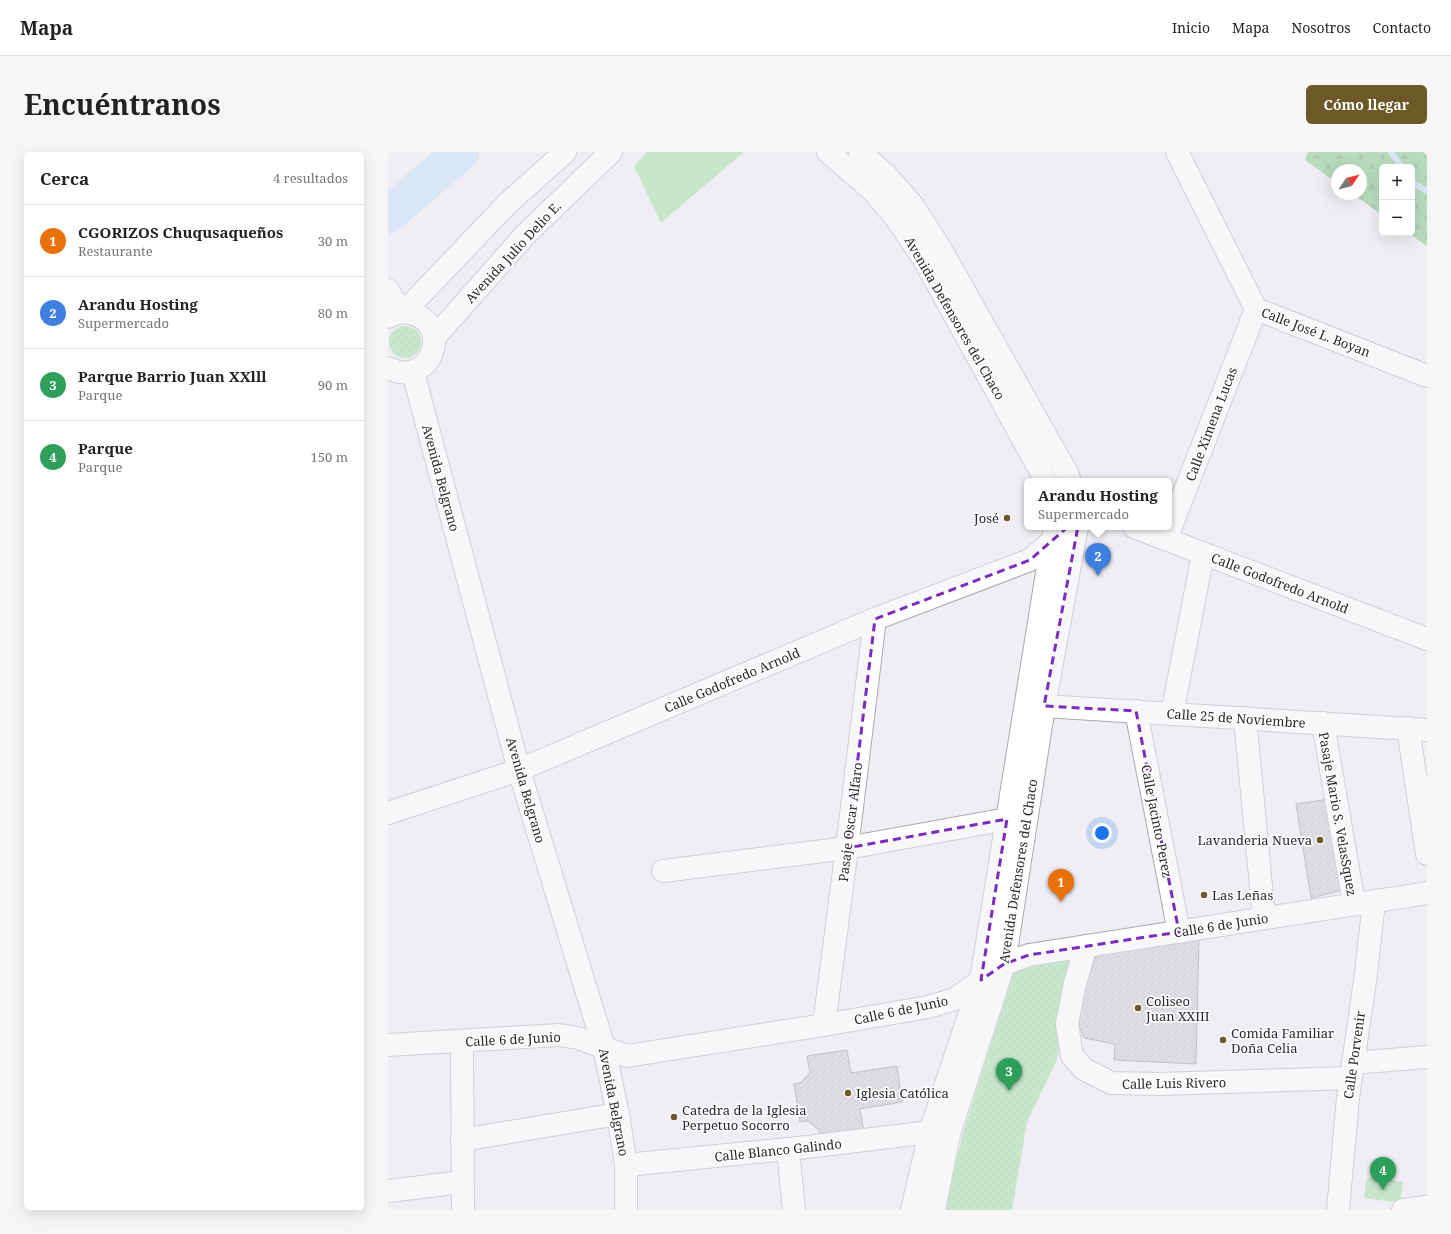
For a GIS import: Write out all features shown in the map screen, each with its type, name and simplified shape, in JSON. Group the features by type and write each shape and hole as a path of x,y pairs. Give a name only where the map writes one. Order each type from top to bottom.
{"street":[{"path":"398,313 508,203 565,152"},
{"name":"Avenida Julio Delio E.","path":"434,338 526,234 611,152"},
{"name":"Avenida Defensores del Chaco","path":"828,152 873,191 896,218 923,258 1044,478"},
{"name":"Avenida Defensores del Chaco","path":"860,152 886,174 913,206 940,248 1069,478"},
{"name":"Calle José L. Boyan","path":"1177,152 1256,309 1427,376"},
{"path":"388,290 398,313"},
{"name":"Calle Ximena Lucas","path":"1172,524 1256,309"},
{"path":"396,371 421,368 432,355 434,346 434,338 431,329 426,322 419,316 398,313"},
{"name":"Avenida Belgrano","path":"396,371 604,1048 618,1114 626,1165 626,1210"},
{"name":"Avenida Defensores del Chaco","path":"934,1210 949,1134 1004,964 1044,706 1076,530"},
{"name":"Calle Godofredo Arnold","path":"1142,530 1427,639"},
{"name":"Calle Ximena Lucas","path":"1166,539 1170,530"},
{"name":"Avenida Defensores del Chaco","path":"912,1210 930,1132 981,980 1007,819 1057,532"},
{"name":"Calle Godofredo Arnold","path":"388,813 519,770 875,619 1030,560 1057,532"},
{"path":"1172,714 1203,554"},
{"name":"Pasaje Oscar Alfaro","path":"824,1026 875,619"},
{"name":"Calle 25 de Noviembre","path":"1044,706 1417,729"},
{"name":"Calle Jacinto Perez","path":"1136,711 1179,932"},
{"path":"1245,718 1264,918"},
{"name":"Pasaje Mario S. VelasSquez","path":"1323,723 1364,903"},
{"path":"1417,729 1427,854"},
{"path":"663,871 847,848 1007,819"},
{"name":"Calle 6 de Junio","path":"388,1046 559,1035 578,1038 627,1056 824,1026 928,1007 955,999 1004,964 1029,955 1427,893"},
{"name":"Calle Porvenir","path":"1338,1210 1351,1071 1366,974 1364,903"},
{"name":"Calle Luis Rivero","path":"1086,946 1075,983 1067,1024 1072,1056 1084,1068 1111,1083 1159,1084 1351,1071 1427,1057"},
{"path":"462,1042 463,1210"},
{"path":"462,1140 618,1114"},
{"name":"Calle Blanco Galindo","path":"626,1165 788,1149 930,1132"},
{"path":"788,1149 794,1210"},
{"path":"388,1191 462,1182"},
{"path":"1403,1210 1427,1207"}],"highlighted area":[{"path":"1080,516 1044,706 1136,711 1179,932 1029,955 1004,964 981,980 1007,819 847,848 875,619 1030,560"}],"green space":[{"path":"647,152 744,152 661,223 634,166"},
{"path":"1308,152 1427,152 1427,246 1412,236 1415,236 1415,164 1379,164 1379,213 1361,200 1367,200 1367,164 1331,164 1331,179 1305,160"},
{"path":"402,326 408,326 417,330 421,342 417,354 408,358 402,358 393,354 389,345 389,339 393,330"},
{"path":"1076,954 1057,1060 1027,1122 1012,1210 945,1210 962,1136 1015,968"},
{"path":"1367,1177 1403,1182 1400,1203 1364,1198"}],"building":[{"name":"Lavanderia Nueva","path":"1330,799 1345,876 1339,891 1311,898 1296,804"},
{"name":"Coliseo Juan XXIII","path":"1199,939 1196,1064 1114,1060 1115,1044 1084,1038 1076,1018 1087,973 1097,955"},
{"name":"Iglesia Católica","path":"847,1050 851,1073 897,1066 902,1102 860,1109 864,1132 820,1139 819,1130 808,1121 800,1122 794,1084 800,1083 810,1073 807,1056"}],"waterway":[{"path":"388,215 461,152"},
{"path":"1391,152 1400,164"},
{"path":"1415,185 1427,191"}],"place":[{"name":"José","path":"1007,518"},
{"name":"Arandu Hosting","path":"1098,576"},
{"name":"Lavanderia Nueva","path":"1320,840"},
{"name":"Las Leñas","path":"1204,895"},
{"name":"CGORIZOS Chuqusaqueños","path":"1061,902"},
{"name":"Coliseo Juan XXIII","path":"1138,1008"},
{"name":"Comida Familiar Doña Celia","path":"1223,1040"},
{"name":"Parque Barrio Juan XXlll","path":"1009,1091"},
{"name":"Iglesia Católica","path":"848,1093"},
{"name":"Catedra de la Iglesia Perpetuo Socorro","path":"674,1117"},
{"name":"Parque","path":"1383,1190"}]}
